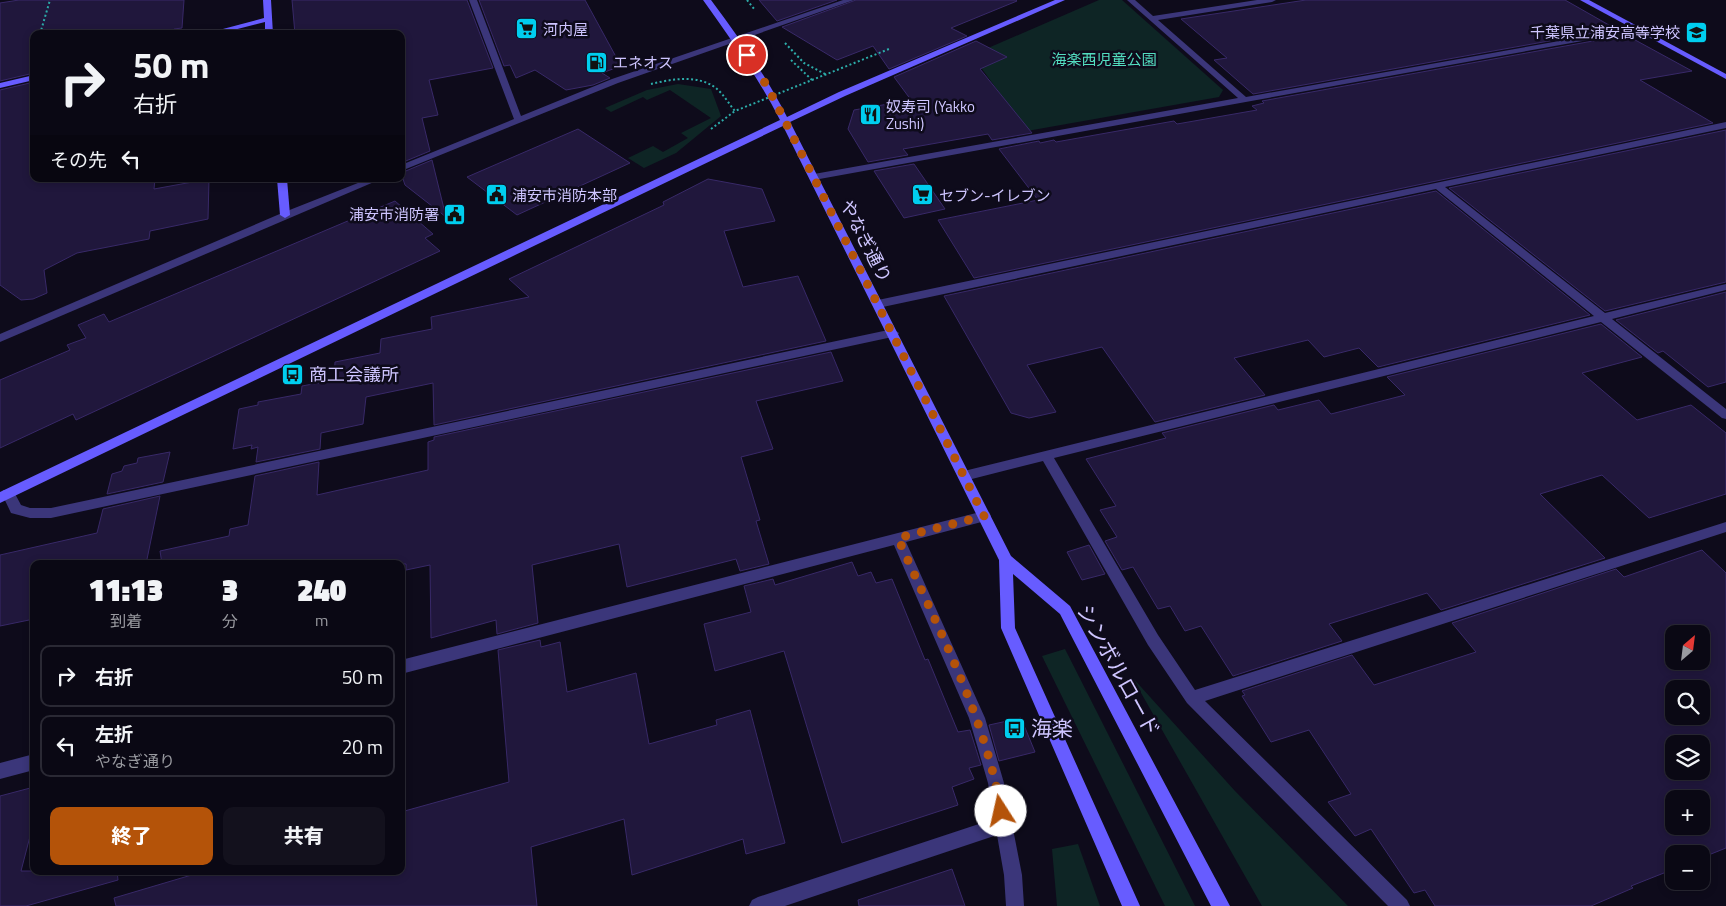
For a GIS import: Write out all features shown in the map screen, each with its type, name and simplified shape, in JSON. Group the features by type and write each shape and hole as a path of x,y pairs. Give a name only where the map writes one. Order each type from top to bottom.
{"street":[{"path":"267,0 269,30"},
{"path":"473,0 519,121"},
{"name":"やなぎ通り","path":"707,0 737,40 767,86 1006,560"},
{"path":"405,166 615,81 850,0"},
{"path":"893,334 52,513 30,513 16,509 4,496 785,121 862,85 1062,0"},
{"path":"1131,0 1244,100"},
{"path":"1153,18 1272,0"},
{"path":"1584,0 1726,76"},
{"path":"224,30 268,19"},
{"path":"814,178 1638,29"},
{"path":"0,86 30,78"},
{"path":"878,304 1726,126"},
{"path":"282,182 285,215"},
{"path":"0,338 285,215 368,182"},
{"path":"1438,186 1726,415"},
{"path":"964,476 1726,287"},
{"path":"1046,456 1153,640 1192,698 1401,906"},
{"path":"405,666 984,516"},
{"path":"1192,698 1726,527"},
{"path":"898,538 977,718 996,783 1013,875 1015,906"},
{"path":"1006,560 1008,628 1131,906"},
{"name":"シンボルロード","path":"1006,560 1065,610 1221,906"},
{"path":"0,771 30,763"},
{"path":"758,906 1004,825"}],"path":[{"path":"41,30 50,0"},
{"path":"707,132 734,111 889,49"},
{"path":"791,60 812,80"},
{"path":"651,84 670,79 702,83 716,88 734,111"}],"green space":[{"name":"海楽西児童公園","path":"1099,0 1122,0 1223,90 1219,97 1027,131 972,55"},
{"path":"678,84 711,89 721,116 676,153 644,168 628,158 653,146 663,152 688,138 681,133 711,118 670,90 647,100 643,97 611,112 605,108 647,90"},
{"path":"1065,649 1195,906 1165,906 1042,656"},
{"path":"1132,677 1235,791 1348,906 1262,906"},
{"path":"1078,844 1100,906 1057,906 1052,849"}],"building":[{"path":"19,0 184,0 182,28 174,30 30,30 30,74 0,81 0,3"},
{"path":"292,0 467,0 493,68 429,80 438,115 422,118 430,151 405,161 405,30 295,30"},
{"path":"479,0 585,0 621,66 602,73 610,78 593,85 566,90 535,70 516,78 510,65 504,66"},
{"path":"759,0 837,0 777,21"},
{"path":"856,0 1017,1 951,28 967,36 889,69 873,46 837,60 782,27"},
{"path":"1306,0 1565,0 1616,29 1253,94 1214,60 1227,58 1181,19"},
{"path":"1626,35 1692,71 1640,80 1713,123 974,278 938,220 1038,200 999,149 1039,141 1040,143 1054,140 1056,142 1174,121 1177,124 1257,110 1252,106 1264,103 1262,101"},
{"path":"976,41 1007,57 980,69 1032,133 992,140 988,134 903,149 908,155 868,162 848,129 854,110 911,100 894,77"},
{"path":"30,83 30,182 155,182 154,189 192,182 209,182 208,219 150,231 149,239 77,253 44,270 47,293 33,299 21,300 0,285 0,90"},
{"path":"578,129 630,163 517,215 467,177"},
{"path":"1726,130 1726,282 1605,311 1449,188"},
{"path":"432,160 446,217 405,185 405,171"},
{"path":"914,164 945,209 904,218 874,171"},
{"path":"708,179 762,189 775,221 724,231 743,287 798,276 826,341 434,425 433,383 366,397 363,424 321,433 320,449 256,462 258,447 251,449 252,445 233,449 239,409 258,405 258,402 301,394 302,386 334,380 335,362 380,353 381,339 432,329 431,317 529,297 509,279 664,205 663,202"},
{"path":"1436,191 1590,315 1378,367 1359,348 1324,357 1308,340 1234,358 1265,395 1155,422 1102,347 1027,365 1056,412 1029,418 1011,413 944,296"},
{"path":"395,201 433,234 425,238 440,251 76,420 73,414 0,448 0,380 70,350 67,345 86,338 78,325 104,314 109,322"},
{"path":"1726,292 1726,382 1708,387 1663,351 1658,353 1616,320"},
{"path":"1601,324 1642,357 1582,373 1637,420 1691,405 1726,433 1726,494 1649,518 1602,475 1540,494 1605,558 1441,610 1427,593 1329,624 1342,641 1233,676 1201,626 1185,631 1170,606 1158,609 1133,567 1122,570 1105,541 1117,537 1100,510 1116,506 1086,459 1166,438 1162,433 1274,405 1278,410 1319,400 1331,414 1405,395 1387,377"},
{"path":"831,352 843,381 756,401 773,449 741,457 760,520 756,521 769,564 740,571 736,559 627,587 619,544 532,565 538,623 497,634 496,620 431,638 430,565 406,570 405,560 161,560 160,551 229,536 230,529 248,525 255,476 319,462 317,495 428,470 428,442 434,440 434,437"},
{"path":"170,452 163,482 107,494 112,474 122,471 124,466 137,463 138,458"},
{"path":"160,496 147,560 30,560 30,620 0,626 0,555 97,533 103,509"},
{"path":"1089,545 1105,574 1082,580 1067,552"},
{"path":"1702,550 1726,573 1726,848 1710,854 1710,845 1665,845 1665,873 1631,886 1633,888 1591,906 1435,906 1425,890 1414,893 1371,829 1355,836 1328,802 1351,794 1309,730 1271,742 1242,696 1245,695 1242,691 1352,655 1374,685 1476,652 1452,623 1616,569 1624,577"},
{"path":"852,562 858,576 871,572 876,583 892,579 925,660 928,659 958,732 970,730 981,765 969,768 974,779 952,787 958,805 842,843 784,651 715,671 704,624 751,612 744,586 773,579 775,585"},
{"path":"540,640 541,647 560,642 567,692 636,673 649,744 717,725 716,720 750,710 785,843 746,854 743,839 632,875 624,819 531,847 537,906 116,906 114,898 192,875 405,875 405,811 509,782 498,650"},
{"path":"1021,718 1035,752 999,761 989,725"},
{"path":"30,788 30,836 21,871 30,871 30,875 117,875 118,880 26,906 0,906 0,796"},
{"path":"952,869 965,906 859,906 858,900"}],"place":[{"name":"河内屋","path":"527,29"},
{"name":"千葉県立浦安高等学校","path":"1696,32"},
{"name":"エネオス","path":"597,62"},
{"name":"奴寿司 (Yakko Zushi)","path":"870,115"},
{"name":"浦安市消防本部","path":"496,195"},
{"name":"セブン-イレブン","path":"923,195"},
{"name":"浦安市消防署","path":"455,214"},
{"name":"商工会議所","path":"293,374"},
{"name":"海楽","path":"1015,728"}],"route":[{"path":"747,55 767,86 984,516 898,538 977,718 996,783 1001,811"}]}
